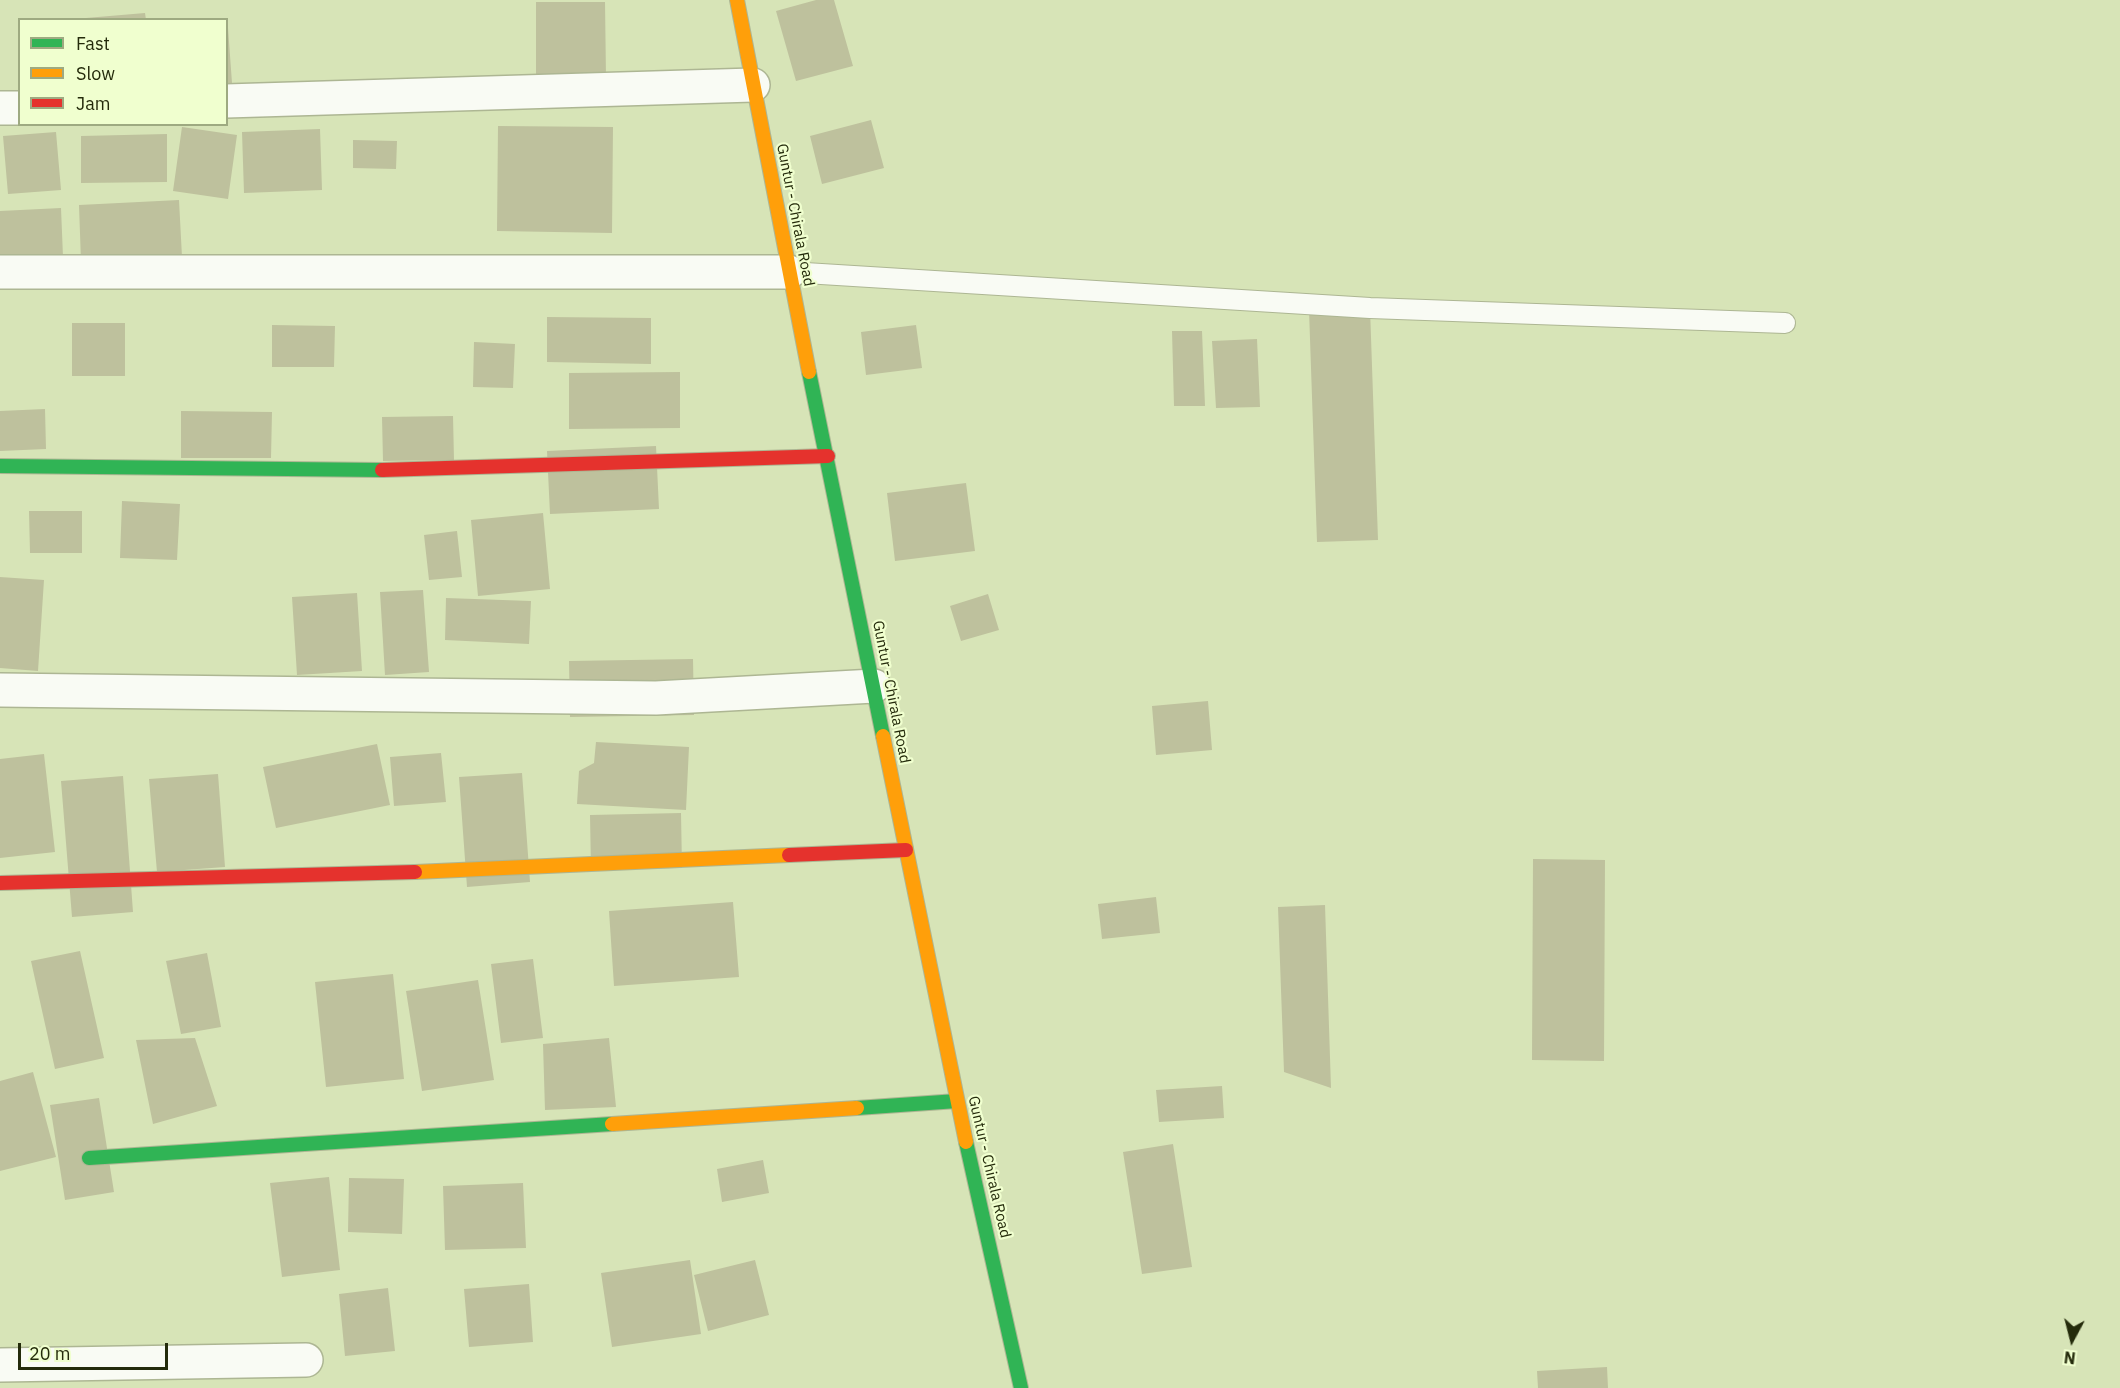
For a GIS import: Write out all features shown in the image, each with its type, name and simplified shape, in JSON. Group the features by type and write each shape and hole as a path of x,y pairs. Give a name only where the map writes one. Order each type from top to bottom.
{"street":[{"name":"Guntur - Chirala Road","path":"737,0 789,272 957,1101 1021,1388"},
{"path":"228,101 753,85"},
{"path":"0,108 18,108"},
{"path":"0,272 789,272"},
{"path":"0,466 411,470 828,456"},
{"path":"0,690 657,698 874,686"},
{"path":"0,883 368,874 906,850"},
{"path":"89,1158 957,1101"},
{"path":"6,1373 306,1360"}],"lane":[{"path":"789,272 1370,308 1785,323"}],"building":[{"path":"816,0 834,0 853,66 796,81 776,11"},
{"path":"536,2 605,2 606,78 536,78"},
{"path":"145,13 146,18 86,18"},
{"path":"228,28 232,83 228,83"},
{"path":"871,120 884,168 822,184 810,136"},
{"path":"498,126 613,127 612,233 497,231"},
{"path":"182,127 237,135 228,199 173,191"},
{"path":"320,129 322,190 244,193 242,132"},
{"path":"56,132 61,190 8,194 3,136"},
{"path":"167,134 167,182 81,183 81,136"},
{"path":"353,140 397,141 396,169 353,168"},
{"path":"179,200 182,257 81,262 79,205"},
{"path":"61,208 63,257 0,261 0,211"},
{"path":"1370,308 1378,540 1317,542 1309,310"},
{"path":"547,317 651,318 651,364 547,362"},
{"path":"72,323 125,323 125,376 72,376"},
{"path":"272,325 335,326 334,367 272,367"},
{"path":"916,325 922,368 866,375 861,332"},
{"path":"1172,331 1202,331 1205,406 1174,406"},
{"path":"1257,339 1260,407 1216,408 1212,341"},
{"path":"474,342 515,344 513,388 473,387"},
{"path":"680,372 680,428 569,429 569,373"},
{"path":"45,409 46,449 0,451 0,411"},
{"path":"181,411 272,412 271,458 181,458"},
{"path":"453,416 454,460 383,461 382,417"},
{"path":"656,446 659,509 550,514 547,451"},
{"path":"966,483 975,551 895,561 887,493"},
{"path":"122,501 180,504 177,560 120,558"},
{"path":"29,511 82,511 82,553 30,553"},
{"path":"543,513 550,589 478,596 471,520"},
{"path":"457,531 462,577 429,580 424,535"},
{"path":"0,577 44,580 38,671 0,668"},
{"path":"423,590 429,672 385,675 380,592"},
{"path":"357,593 362,671 297,675 292,597"},
{"path":"988,594 999,630 961,641 950,606"},
{"path":"446,598 531,601 529,644 445,640"},
{"path":"693,659 694,715 570,717 569,661"},
{"path":"1208,701 1212,750 1156,755 1152,706"},
{"path":"596,742 689,747 686,810 577,804 579,771 594,763"},
{"path":"377,744 390,805 276,828 263,767"},
{"path":"441,753 446,802 394,806 390,757"},
{"path":"44,754 55,852 0,858 0,759"},
{"path":"522,773 530,882 467,887 459,777"},
{"path":"218,774 225,867 157,872 149,779"},
{"path":"123,776 133,912 72,917 61,781"},
{"path":"681,813 682,868 591,870 590,815"},
{"path":"1533,859 1605,860 1604,1061 1532,1060"},
{"path":"1156,897 1160,933 1102,939 1098,904"},
{"path":"733,902 739,977 614,986 609,911"},
{"path":"1325,905 1331,1088 1284,1072 1278,907"},
{"path":"80,951 104,1058 55,1069 31,961"},
{"path":"207,953 221,1027 181,1034 166,961"},
{"path":"533,959 543,1038 501,1043 491,964"},
{"path":"393,974 404,1079 326,1087 315,982"},
{"path":"478,980 494,1080 422,1091 406,991"},
{"path":"195,1038 217,1106 153,1124 136,1040"},
{"path":"609,1038 616,1107 545,1110 543,1044"},
{"path":"33,1072 56,1157 0,1171 0,1081"},
{"path":"1222,1086 1224,1118 1159,1122 1156,1090"},
{"path":"99,1098 114,1192 65,1200 50,1105"},
{"path":"1173,1144 1192,1267 1142,1274 1123,1152"},
{"path":"763,1160 769,1193 722,1202 717,1169"},
{"path":"329,1177 340,1270 282,1277 270,1183"},
{"path":"349,1178 404,1179 402,1234 348,1232"},
{"path":"523,1183 526,1248 445,1250 443,1186"},
{"path":"690,1260 701,1334 612,1347 601,1273"},
{"path":"755,1260 769,1315 708,1331 694,1275"},
{"path":"529,1284 533,1342 469,1347 464,1289"},
{"path":"388,1288 395,1351 345,1356 339,1294"},
{"path":"1607,1367 1608,1388 1538,1388 1537,1371"}],"traffic: fast":[{"path":"809,372 883,736"},
{"path":"0,466 382,470"},
{"path":"857,1108 957,1101"},
{"path":"89,1158 612,1124"},
{"path":"966,1142 1021,1388"}],"traffic: slow":[{"path":"737,0 809,372"},
{"path":"883,736 966,1142"},
{"path":"415,872 789,855"},
{"path":"612,1124 857,1108"}],"traffic: jam":[{"path":"382,470 828,456"},
{"path":"789,855 906,850"},
{"path":"0,883 415,872"}]}
